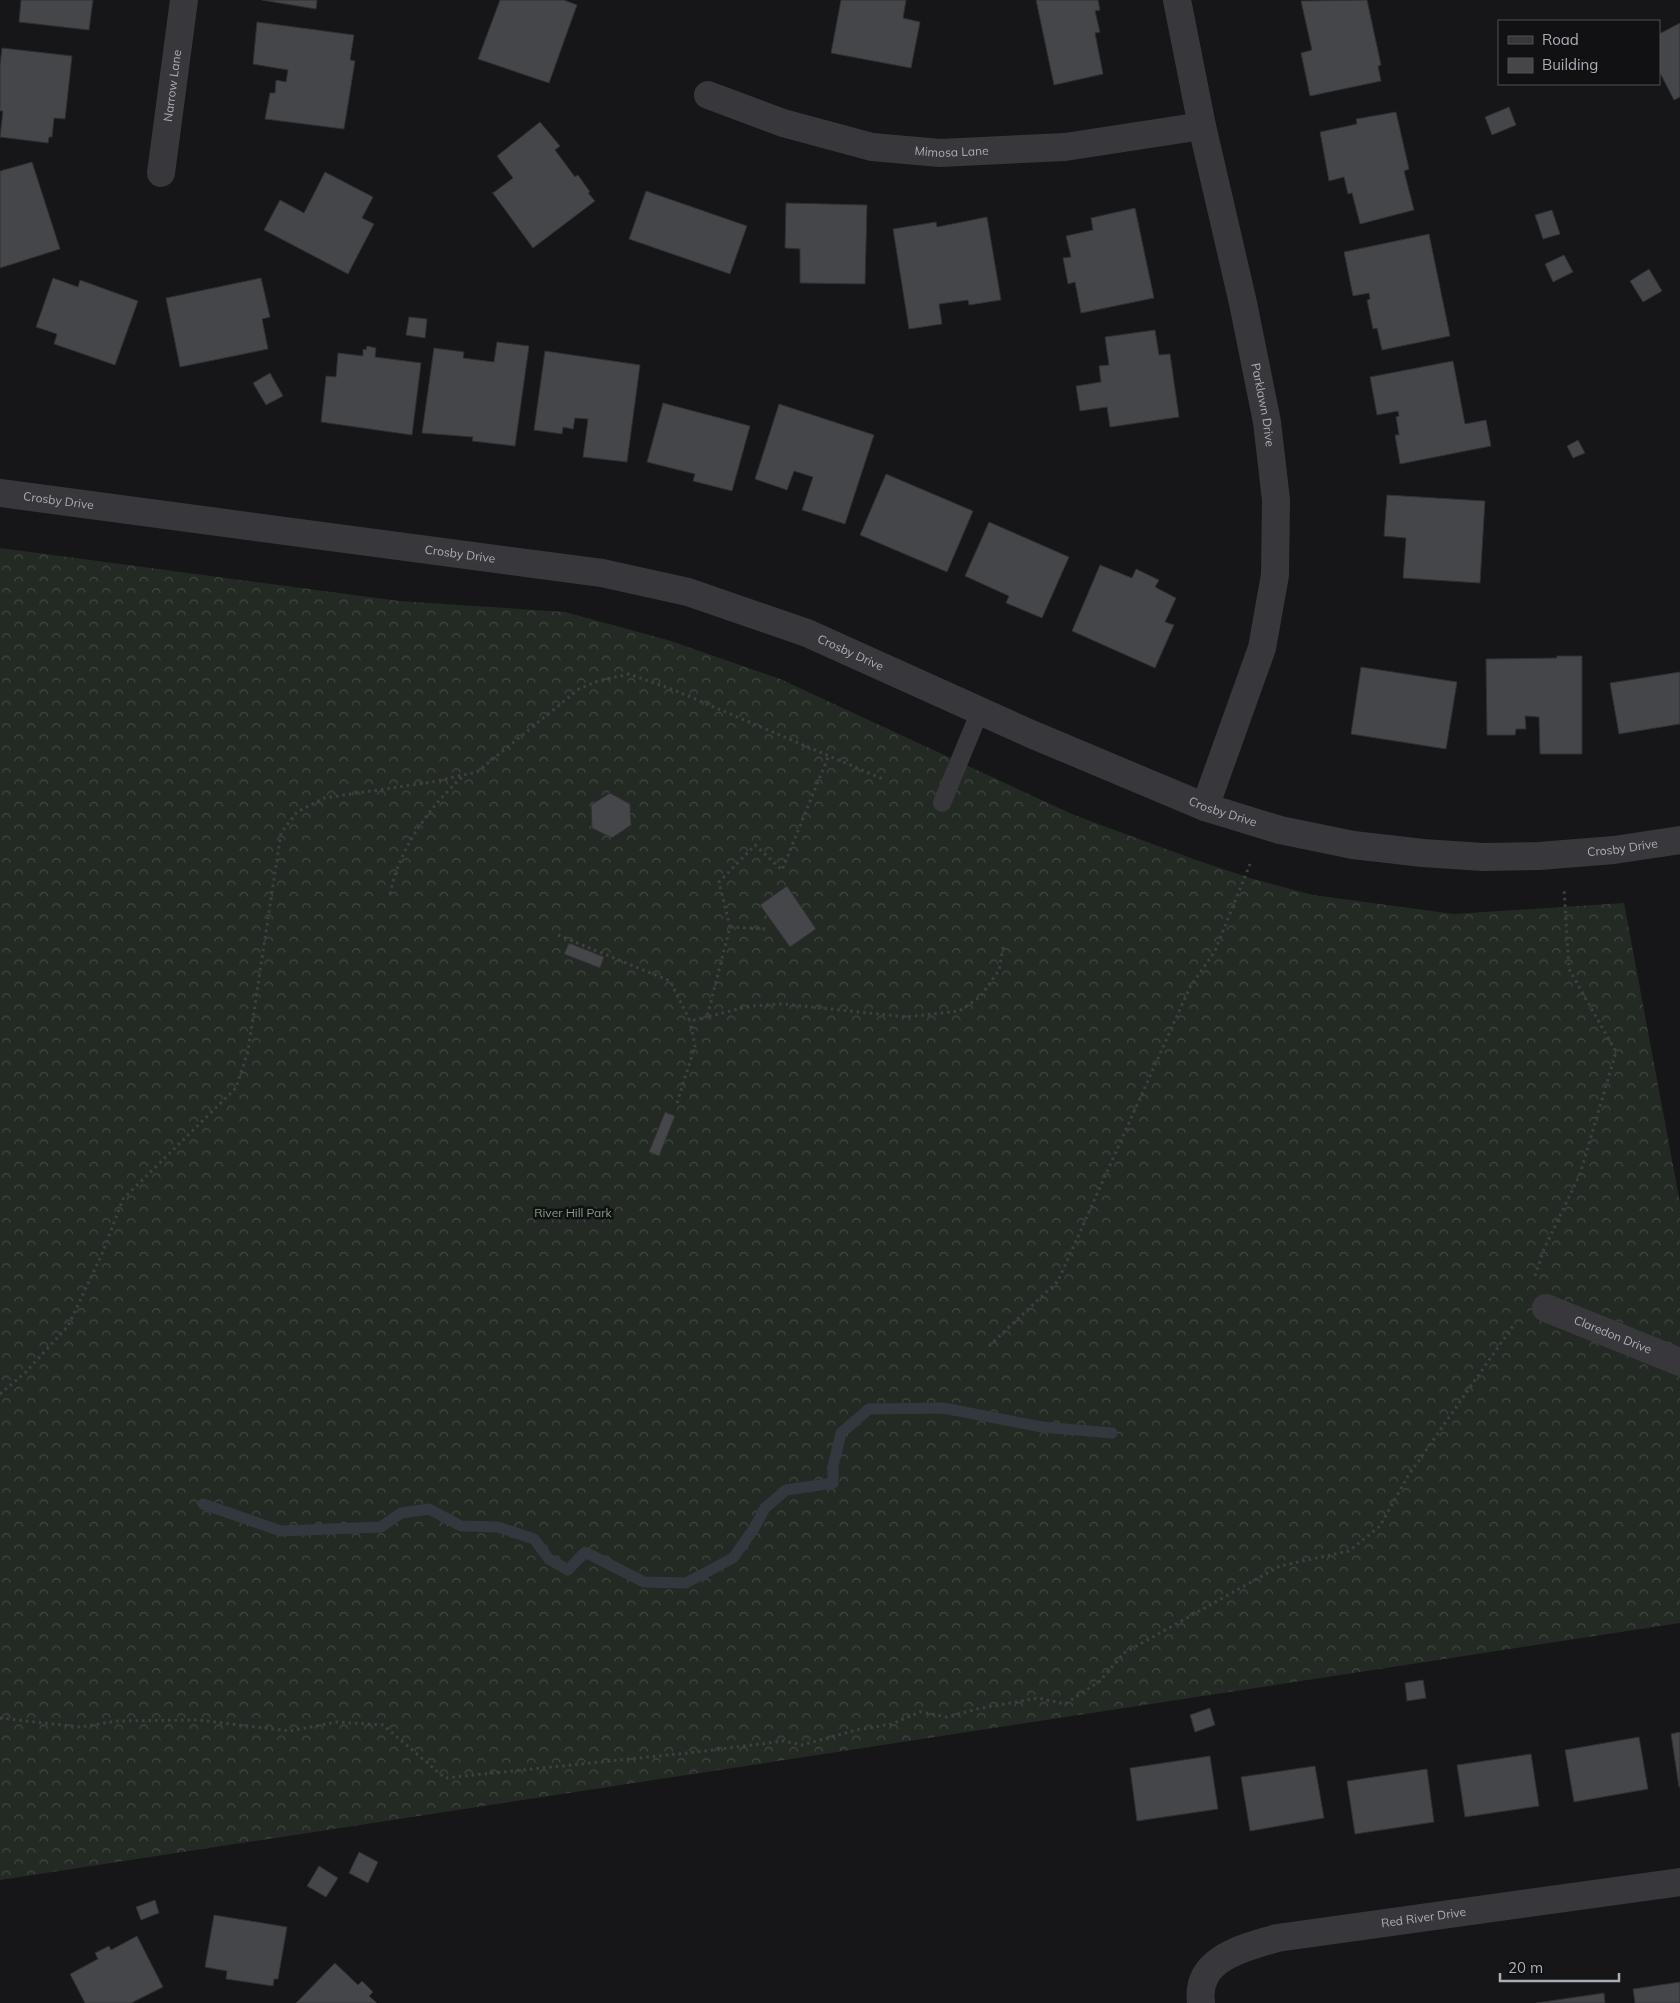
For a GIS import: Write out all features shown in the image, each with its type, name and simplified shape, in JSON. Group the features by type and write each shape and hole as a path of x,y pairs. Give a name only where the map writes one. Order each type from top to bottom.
{"street":[{"name":"Narrow Lane","path":"161,173 184,0"},
{"name":"Parklawn Drive","path":"1177,0 1202,126 1243,303 1267,422 1276,500 1275,575 1262,648 1205,807"},
{"name":"Mimosa Lane","path":"708,95 783,123 872,147 940,153 1065,147 1202,126"},
{"name":"Crosby Drive","path":"0,493 602,573 688,592 807,633 980,711 1205,807 1280,830 1353,846 1483,857 1539,856 1614,850 1680,840"},
{"name":"Claredon Drive","path":"1546,1308 1680,1362"},
{"name":"Red River Drive","path":"1201,2003 1199,1993 1205,1975 1215,1963 1235,1951 1277,1938 1680,1882"}],"lane":[{"path":"942,803 980,711"}],"path":[{"path":"0,1394 25,1373 68,1326 102,1254 124,1199 236,1088 248,1051 280,833 297,812 324,798 432,782 477,772 579,690 598,681 629,674 674,690 883,779"},
{"path":"707,1017 730,927 719,882 755,845 782,870 829,755"},
{"path":"390,894 394,876 423,819 464,775"},
{"path":"989,1346 1058,1281 1190,987 1215,951 1250,864"},
{"path":"1532,1283 1544,1249 1580,1174 1616,1052 1569,969 1564,896"},
{"path":"730,927 766,929"},
{"path":"558,935 670,981 690,1021 695,1046 677,1103"},
{"path":"690,1021 750,1006 783,1004 907,1017 959,1010 980,997 999,970 1004,943"},
{"path":"0,1718 80,1727 117,1721 198,1720 290,1731 337,1722 383,1725 445,1778 784,1741 802,1745 856,1730 892,1724 920,1712 947,1717 977,1709 1038,1698 1065,1704 1100,1681 1124,1653 1280,1566 1350,1551 1380,1526 1408,1476 1520,1316"}],"green space":[{"name":"River Hill Park","path":"0,548 399,601 565,612 671,641 780,679 1074,815 1196,860 1250,878 1313,895 1454,914 1624,903 1680,1203 1680,1623 0,1880"}],"building":[{"path":"21,0 93,0 89,30 19,22"},
{"path":"262,0 317,0 316,9"},
{"path":"500,0 564,0 577,5 549,83 478,59"},
{"path":"841,0 906,0 903,18 920,22 911,68 831,53"},
{"path":"1036,0 1098,0 1100,10 1095,11 1100,32 1095,33 1103,74 1054,85"},
{"path":"1367,0 1381,65 1378,66 1381,81 1310,96 1301,53 1312,50 1301,1"},
{"path":"257,22 354,35 350,60 355,61 344,129 265,119 270,93 275,93 276,80 286,82 288,70 253,64"},
{"path":"1680,23 1680,97 1674,100 1660,73 1660,33"},
{"path":"2,48 72,56 65,119 54,118 52,137 49,137 48,143 0,137 3,111 0,111"},
{"path":"1509,107 1516,125 1492,135 1485,117"},
{"path":"1396,112 1409,169 1404,171 1414,210 1360,224 1352,193 1348,194 1344,177 1329,181 1320,132 1357,124 1356,119"},
{"path":"540,122 560,146 555,150 575,177 578,175 595,201 533,248 492,192 513,178 497,156"},
{"path":"32,162 60,249 0,268 0,171"},
{"path":"325,172 373,197 362,218 374,224 348,274 264,230 280,200 304,213"},
{"path":"646,191 747,226 730,274 629,239"},
{"path":"786,203 867,205 865,284 800,283 800,249 785,248"},
{"path":"1135,208 1154,298 1081,313 1075,282 1068,284 1063,258 1071,257 1066,236 1093,230 1091,218"},
{"path":"1552,210 1560,234 1543,239 1535,215"},
{"path":"987,217 1001,300 969,305 968,300 939,304 942,324 909,329 893,229 936,222 937,227"},
{"path":"1429,234 1450,336 1382,350 1377,328 1373,329 1367,300 1370,299 1369,293 1353,296 1344,252"},
{"path":"1564,255 1573,272 1553,282 1545,264"},
{"path":"1649,269 1662,291 1643,302 1630,281"},
{"path":"53,278 78,287 80,280 138,301 115,365 54,344 57,334 36,327"},
{"path":"261,278 270,317 262,319 268,349 180,367 166,298"},
{"path":"409,317 427,319 425,338 406,335"},
{"path":"1155,330 1159,355 1170,354 1179,417 1110,427 1107,407 1080,411 1076,386 1101,382 1099,366 1109,365 1105,337"},
{"path":"497,342 529,346 515,446 472,441 473,437 422,433 434,348 464,352 463,358 494,362"},
{"path":"367,346 376,348 375,357 421,363 412,435 321,422 326,376 336,377 338,353 363,356 363,349 366,350"},
{"path":"545,351 640,365 627,462 583,457 588,419 575,418 573,429 563,427 562,434 534,430"},
{"path":"1453,361 1465,424 1486,420 1491,446 1400,464 1395,435 1399,435 1396,417 1399,416 1398,411 1377,415 1370,377"},
{"path":"270,373 283,396 266,405 253,383"},
{"path":"663,403 750,426 732,491 693,481 695,474 647,462"},
{"path":"779,404 874,435 845,524 802,510 813,477 794,471 787,490 755,479"},
{"path":"1578,440 1585,453 1573,458 1567,446"},
{"path":"886,474 973,511 947,572 860,535"},
{"path":"1387,495 1485,501 1480,583 1403,578 1406,538 1384,536"},
{"path":"989,522 1069,557 1042,618 1006,603 1009,596 965,576"},
{"path":"1100,565 1132,578 1136,569 1159,580 1155,587 1176,598 1165,622 1174,625 1155,668 1072,631"},
{"path":"1557,656 1582,656 1582,754 1540,754 1539,717 1525,716 1526,729 1516,729 1515,735 1487,735 1486,659 1557,658"},
{"path":"1361,667 1457,682 1446,749 1351,734"},
{"path":"1680,672 1680,724 1619,734 1610,683"},
{"path":"610,793 630,804 631,825 612,838 592,828 591,805"},
{"path":"787,886 816,929 790,947 760,905"},
{"path":"569,943 604,957 600,968 564,954"},
{"path":"665,1112 675,1116 659,1156 649,1152"},
{"path":"1423,1680 1426,1698 1407,1701 1405,1683"},
{"path":"1210,1708 1215,1725 1195,1732 1190,1715"},
{"path":"1680,1732 1680,1787 1679,1787 1671,1734"},
{"path":"1639,1737 1648,1789 1574,1802 1565,1750"},
{"path":"1531,1754 1539,1806 1465,1817 1457,1765"},
{"path":"1210,1756 1218,1809 1137,1821 1130,1768"},
{"path":"1315,1766 1324,1818 1250,1831 1241,1777"},
{"path":"1427,1769 1434,1822 1355,1834 1347,1781"},
{"path":"359,1852 378,1862 368,1883 349,1873"},
{"path":"319,1866 338,1878 326,1897 307,1886"},
{"path":"155,1900 159,1913 141,1920 136,1907"},
{"path":"214,1915 287,1927 278,1979 274,1979 273,1986 226,1979 227,1971 205,1967"},
{"path":"137,1936 163,1987 131,2003 85,2003 70,1974 98,1959 95,1953 109,1946 111,1950"},
{"path":"335,1963 358,1985 362,1981 373,1992 369,1996 377,2003 296,2003"},
{"path":"1680,1982 1680,2003 1635,2003 1633,1989"},
{"path":"1604,1993 1605,2003 1536,2003"}],"waterway":[{"path":"203,1504 281,1531 381,1527 401,1513 429,1509 461,1526 498,1527 534,1539 549,1559 568,1570 585,1552 644,1582 686,1583 733,1558 753,1530 765,1508 786,1490 833,1483 833,1466 841,1433 869,1409 943,1408 1042,1427 1112,1433"}]}
